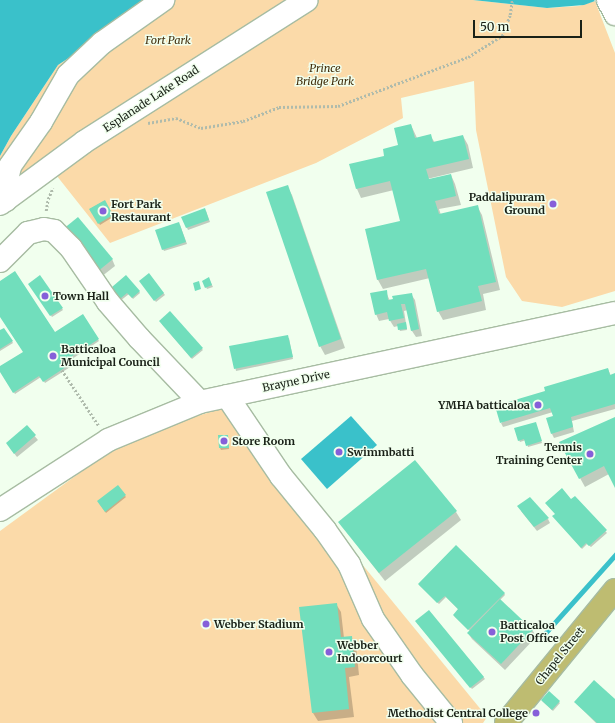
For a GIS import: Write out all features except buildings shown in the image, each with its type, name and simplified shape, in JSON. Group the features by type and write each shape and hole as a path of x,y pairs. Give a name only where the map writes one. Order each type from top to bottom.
{"main road":[{"name":"Chapel Street","path":"506,723 615,590"}],"street":[{"path":"3,202 10,166 41,122 68,75 102,43 163,0"},
{"name":"Esplanade Lake Road","path":"3,202 84,142 307,0"},
{"path":"608,0 615,14"},
{"path":"0,261 28,233 44,229 54,231 71,248 108,302 139,338 200,402"},
{"name":"Brayne Drive","path":"0,510 108,440 200,402 615,313"},
{"path":"227,396 281,476 325,530 350,564 373,619 412,675 451,723"}],"path":[{"path":"141,124 176,118 201,128 243,121 279,107 338,106 468,57 502,36 510,16 512,0"},
{"path":"44,229 48,199 54,186"},
{"path":"62,370 108,440"}],"green space":[{"path":"157,0 473,0 547,8 579,6 595,1 615,53 615,291 562,307 522,301 506,277 476,130 474,81 401,98 403,118 316,163 110,243 49,166 0,202 0,156 11,136 58,65"},
{"name":"Webber Stadium","path":"224,408 312,503 487,717 483,723 0,723 0,531 130,436"}],"water":[{"path":"0,0 157,0 58,65 11,136 0,156"},
{"path":"473,0 595,1 584,5 547,8"},
{"name":"Swimmbatti","path":"351,416 377,445 327,489 301,459"}],"waterway":[{"path":"540,639 615,555"}],"place":[{"name":"Paddalipuram Ground","path":"553,204"},
{"name":"Fort Park Restaurant","path":"103,211"},
{"name":"Town Hall","path":"45,296"},
{"name":"Batticaloa Municipal Council","path":"53,356"},
{"name":"YMHA batticaloa","path":"538,405"},
{"name":"Store Room","path":"224,441"},
{"name":"Swimmbatti","path":"339,452"},
{"name":"Tennis Training Center","path":"590,454"},
{"name":"Webber Stadium","path":"206,624"},
{"name":"Batticaloa Post Office","path":"492,632"},
{"name":"Webber Indoorcourt","path":"329,652"},
{"name":"Methodist Central College","path":"536,713"}],"park label":[{"name":"Fort Park","path":"168,40"},
{"name":"Prince Bridge Park","path":"325,75"}]}
